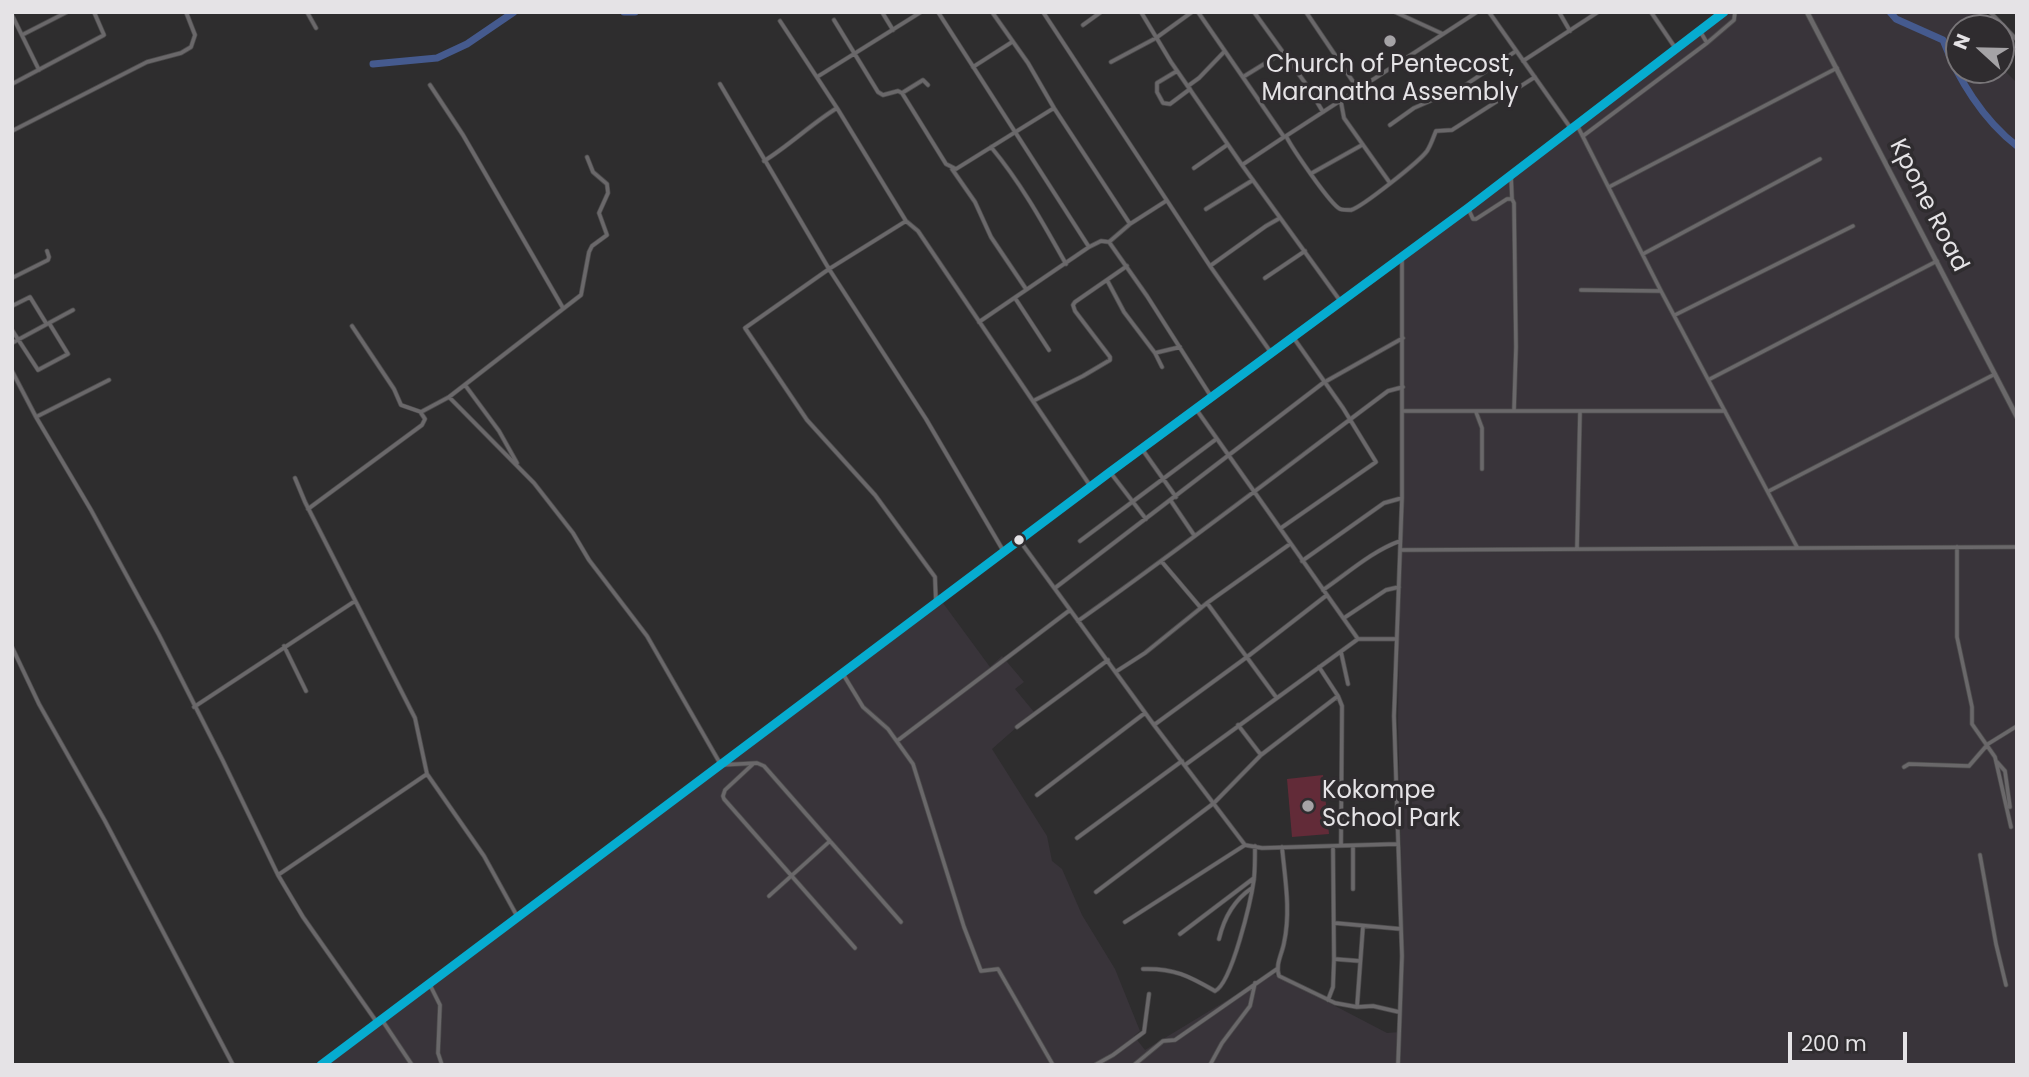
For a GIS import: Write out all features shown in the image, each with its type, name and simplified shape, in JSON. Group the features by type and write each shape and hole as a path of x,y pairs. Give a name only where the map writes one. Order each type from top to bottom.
{"main road":[{"path":"321,1065 1110,472 1572,130 1724,12"},
{"name":"Kpone Road","path":"1807,12 2017,417"}],"street":[{"path":"22,35 68,12"},
{"path":"12,84 104,36 94,12"},
{"path":"12,131 147,62 190,48 195,35 186,12"},
{"path":"307,12 316,28"},
{"path":"882,12 893,30"},
{"path":"905,12 909,19"},
{"path":"817,77 921,12"},
{"path":"937,12 1089,247"},
{"path":"992,12 1130,224"},
{"path":"1043,12 1166,201 1272,354"},
{"path":"1083,25 1101,12"},
{"path":"1141,12 1227,145 1341,302"},
{"path":"1111,62 1156,38 1192,12"},
{"path":"1198,12 1305,167 1337,206 1345,210 1353,209 1424,155 1436,131 1452,130 1535,77"},
{"path":"1254,12 1323,112"},
{"path":"1306,12 1358,89"},
{"path":"1395,12 1443,34"},
{"path":"1242,165 1477,12"},
{"path":"1489,12 1572,130"},
{"path":"1559,12 1570,31"},
{"path":"1523,61 1598,12"},
{"path":"1651,12 1676,49"},
{"path":"1583,136 1707,43 1735,18 1735,12"},
{"path":"1990,12 2017,40"},
{"path":"12,15 38,70"},
{"path":"834,20 878,92 883,95 898,91 902,93 946,164 975,202 991,237 1026,289"},
{"path":"780,21 906,221 918,230 1091,487"},
{"path":"1700,31 1707,43"},
{"path":"973,67 1013,41"},
{"path":"1177,71 1157,83 1157,92 1163,103 1170,104 1225,51"},
{"path":"1390,125 1414,108 1464,86 1516,51"},
{"path":"1243,77 1282,53"},
{"path":"1609,187 1837,68"},
{"path":"902,93 923,80 928,85"},
{"path":"720,84 746,124 764,161 926,419 1004,552"},
{"path":"430,85 463,135 563,308"},
{"path":"1341,102 1344,118 1390,183"},
{"path":"764,161 837,108"},
{"path":"952,169 1054,108"},
{"path":"1577,125 1661,291 1797,547"},
{"path":"1194,168 1227,145"},
{"path":"1312,173 1362,145"},
{"path":"991,147 1027,195 1066,264"},
{"path":"421,412 449,397 581,295 592,246 607,235 599,213 608,193 607,184 592,170 587,157"},
{"path":"1643,254 1820,159"},
{"path":"1511,174 1516,347 1514,410"},
{"path":"1206,209 1253,180"},
{"path":"1468,208 1473,219 1476,219 1512,199"},
{"path":"1109,242 1130,224 1166,201"},
{"path":"1210,266 1281,218"},
{"path":"906,221 745,328 807,420 869,487 935,577 936,603"},
{"path":"1675,315 1853,226"},
{"path":"979,322 1089,247 1101,241 1109,242 1212,398"},
{"path":"12,278 48,260 50,257 47,251"},
{"path":"1265,278 1305,251"},
{"path":"1398,1065 1402,956 1394,716 1402,498 1402,256"},
{"path":"1710,379 1937,261"},
{"path":"1032,401 1110,360 1073,308 1075,302 1127,266"},
{"path":"1107,280 1124,312 1162,366"},
{"path":"1581,290 1661,291"},
{"path":"12,306 30,297 67,356 38,370 15,341 12,330"},
{"path":"1015,298 1049,350"},
{"path":"15,341 73,310"},
{"path":"308,509 422,425 425,419 421,412 401,405 394,389 352,326"},
{"path":"1281,528 1376,462 1293,337"},
{"path":"1055,588 1323,383 1403,338"},
{"path":"1155,353 1180,347"},
{"path":"12,371 114,551 278,875 303,917 412,1065"},
{"path":"1769,491 1995,374"},
{"path":"36,417 108,380"},
{"path":"465,384 499,431 520,468"},
{"path":"1078,621 1162,562 1388,391 1403,387"},
{"path":"449,397 520,468 568,527 647,636 721,765 754,763 764,766 901,922"},
{"path":"1196,409 1358,639"},
{"path":"1402,411 1726,411"},
{"path":"1476,412 1482,428 1482,469"},
{"path":"1577,548 1580,412"},
{"path":"1080,541 1216,439"},
{"path":"1142,449 1176,497"},
{"path":"1110,472 1146,519"},
{"path":"295,478 308,509 415,718 427,774 484,856 517,916"},
{"path":"1302,561 1384,503 1402,498"},
{"path":"1171,501 1194,536"},
{"path":"1020,541 1245,845"},
{"path":"1323,590 1371,556 1400,541"},
{"path":"1117,672 1290,544"},
{"path":"1957,547 1957,638 1972,707 1972,724 1988,744 1995,761 2011,827"},
{"path":"1400,550 2017,547"},
{"path":"1162,562 1200,608"},
{"path":"1344,618 1386,590 1400,587"},
{"path":"1154,725 1327,595"},
{"path":"194,707 355,601"},
{"path":"1207,603 1276,697"},
{"path":"897,741 1070,610"},
{"path":"1077,838 1358,639 1397,639"},
{"path":"285,646 306,691"},
{"path":"12,647 38,704 105,821 233,1065"},
{"path":"1341,652 1348,684"},
{"path":"1017,727 1108,660"},
{"path":"1319,667 1342,706 1341,845"},
{"path":"843,674 863,707 897,741 916,772 964,927 981,971 998,969 1053,1065"},
{"path":"1096,892 1214,803 1261,755 1338,696"},
{"path":"1037,795 1145,713"},
{"path":"1238,725 1261,755"},
{"path":"1904,767 1909,764 1969,766 1988,744 2017,726"},
{"path":"1995,761 2005,771 2010,807"},
{"path":"754,763 725,790 723,796 855,948"},
{"path":"278,875 427,774"},
{"path":"769,896 830,841"},
{"path":"1125,922 1245,845 1282,847 1397,844"},
{"path":"1353,845 1353,889"},
{"path":"1143,969 1160,968 1184,974 1217,991 1233,962 1254,878 1255,846"},
{"path":"1328,1000 1333,987 1334,959 1333,846"},
{"path":"1282,847 1289,909 1277,969 1279,976 1328,1000 1399,1012"},
{"path":"1980,855 2006,985"},
{"path":"1180,934 1254,878"},
{"path":"1219,939 1237,899 1252,888"},
{"path":"1230,897 1237,899"},
{"path":"1335,923 1401,929"},
{"path":"1357,1007 1363,926"},
{"path":"1334,959 1360,961"},
{"path":"1134,1065 1163,1041 1175,1040 1277,969"},
{"path":"428,983 440,1005 438,1052 442,1065"},
{"path":"1210,1065 1222,1043 1250,1006 1255,983"},
{"path":"1095,1065 1144,1032 1149,994"}],"shaded area":[{"path":"1730,12 1983,14 1945,14 1945,84 2017,83 2017,1065 324,1065 943,603 990,667 1002,656 1024,682 1015,689 1034,712 992,749 1047,836 1052,861 1062,869 1082,915 1115,969 1140,1031 1134,1036 1145,1050 1272,973 1387,1033 1400,1032 1402,889 1398,722 1403,258"},
{"name":"Kokompe School Park","path":"1323,775 1329,834 1292,837 1287,779"}],"waterway":[{"path":"373,64 437,58 467,44 514,12"},
{"path":"624,12 635,12"},
{"path":"1890,12 1896,19 1943,40 1973,98 1993,124 2017,146"}],"transit line":[{"path":"321,1065 1110,472 1468,208 1724,12"}],"place":[{"name":"Church of Pentecost, Maranatha Assembly","path":"1390,41"},
{"name":"Kokompe School Park","path":"1308,806"}]}
